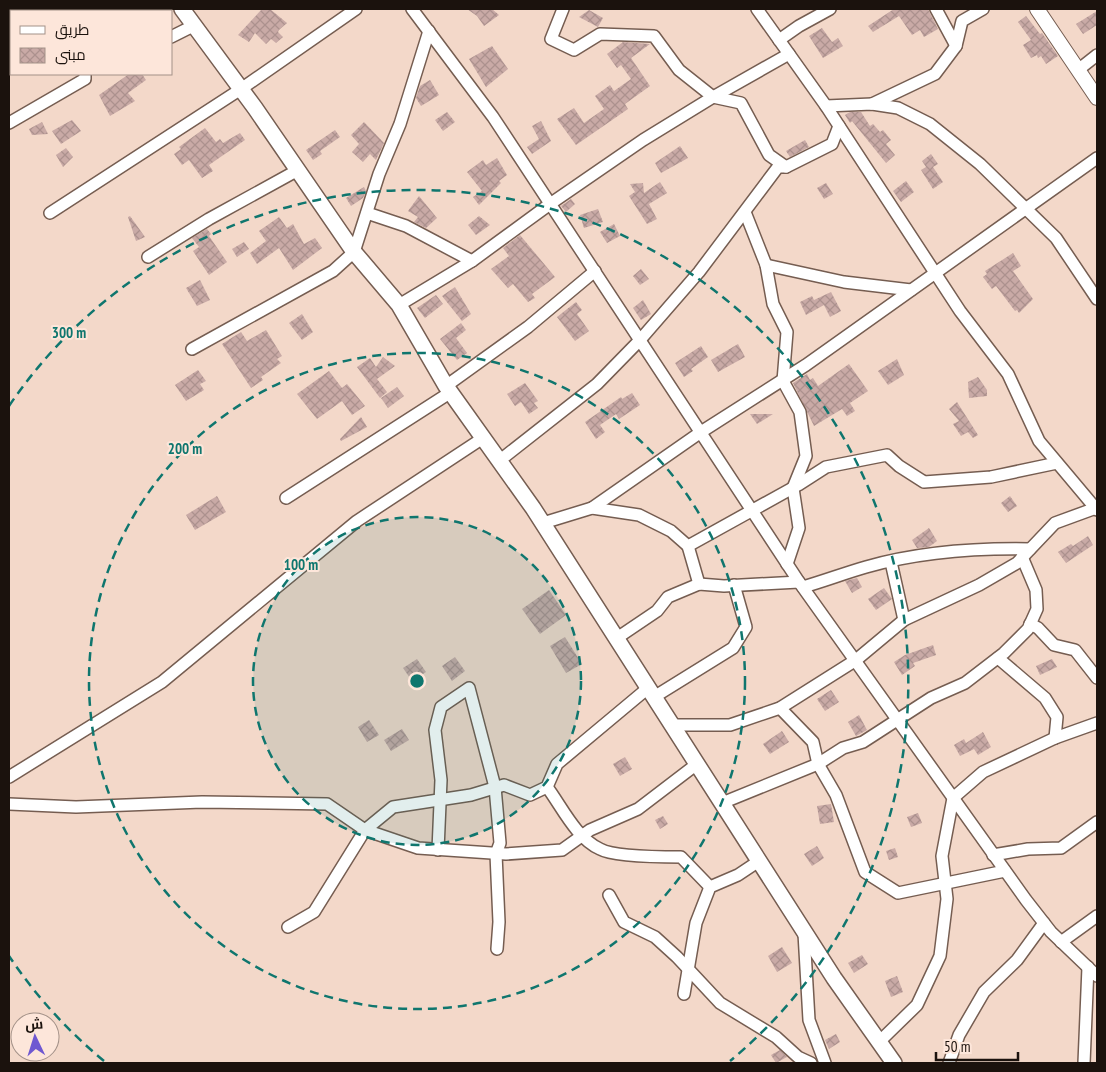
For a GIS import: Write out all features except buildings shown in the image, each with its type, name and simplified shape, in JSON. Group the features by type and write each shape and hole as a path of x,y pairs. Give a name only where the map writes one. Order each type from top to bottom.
{"main road":[{"path":"182,9 298,170 354,252 399,305 448,389 543,523 759,861 894,1063"}],"street":[{"path":"50,213 240,89 356,9"},
{"path":"412,9 493,117 801,585 993,855 1044,923 1097,976"},
{"path":"563,9 551,39 574,50 600,34 654,36 679,70 713,97 741,103 769,156 786,167"},
{"path":"672,725 730,725 780,708 856,660 904,620 979,585 1016,563 1055,523 1097,509 1039,441 1008,374 960,311 826,106 757,9"},
{"path":"779,40 799,26 830,9"},
{"path":"936,9 956,46"},
{"path":"872,104 935,74 956,46 962,21 983,9"},
{"path":"1037,9 1097,98"},
{"path":"172,36 195,25"},
{"path":"192,349 333,271 354,252 379,174 400,124 429,31"},
{"path":"399,305 472,261 643,140 713,97 789,54"},
{"path":"1078,70 1097,55"},
{"path":"9,124 89,75"},
{"path":"826,106 872,104 898,108 930,124 980,164 1056,238 1097,299"},
{"path":"499,461 597,384 640,340 700,272 778,167 786,167 832,144 839,126"},
{"path":"543,523 592,508 701,432 784,381 1024,208 1097,158"},
{"path":"148,257 209,219 298,170"},
{"path":"745,212 766,265 773,304 787,332 784,381 800,412 806,456 793,488 799,528 787,564"},
{"path":"367,213 406,226 472,261"},
{"path":"766,265 844,282 912,290"},
{"path":"286,498 448,389 528,327 595,271"},
{"path":"9,777 162,682 357,520 483,438"},
{"path":"688,546 793,488 826,467 888,455 898,466 924,482 991,476 1057,463"},
{"path":"592,508 639,515 670,532 688,546 699,584"},
{"path":"616,638 656,611 668,597 699,584 801,585 891,562 984,548 1026,553"},
{"path":"722,803 818,764 843,748 863,742 930,698 965,683 998,658 1030,624 1037,609 1036,590 1026,553"},
{"path":"891,562 904,620"},
{"path":"288,927 314,912 366,830 393,808 471,795 504,785 530,795 547,787 557,764 651,692 733,648 746,627 734,585"},
{"path":"1030,624 1038,628 1054,645 1075,650 1097,678"},
{"path":"998,658 1045,698 1057,717 1055,738"},
{"path":"438,850 441,801 440,760 435,730 441,707 469,688 495,787 500,843 496,854 499,922 497,949"},
{"path":"780,708 813,742 818,764 836,795 864,872 898,893 1005,870"},
{"path":"879,1042 917,1005 940,956 947,900 942,856 953,798 983,772 1055,738 1097,723"},
{"path":"9,804 76,807 202,802 327,804 366,830 418,848 496,854 562,850 582,836 638,809 697,764"},
{"path":"547,787 582,836 600,850 650,857 681,857 710,887"},
{"path":"993,855 1028,849 1061,848 1097,822"},
{"path":"684,994 696,923 710,887 738,875 759,861"},
{"path":"609,895 624,922 655,937 688,968 720,1003 776,1037 798,1057 811,1063"},
{"path":"1061,942 1097,916"},
{"path":"949,1063 959,1035 984,992 1017,960 1044,923"},
{"path":"804,930 809,1020 824,1063"},
{"path":"1084,1063 1088,967"}]}
